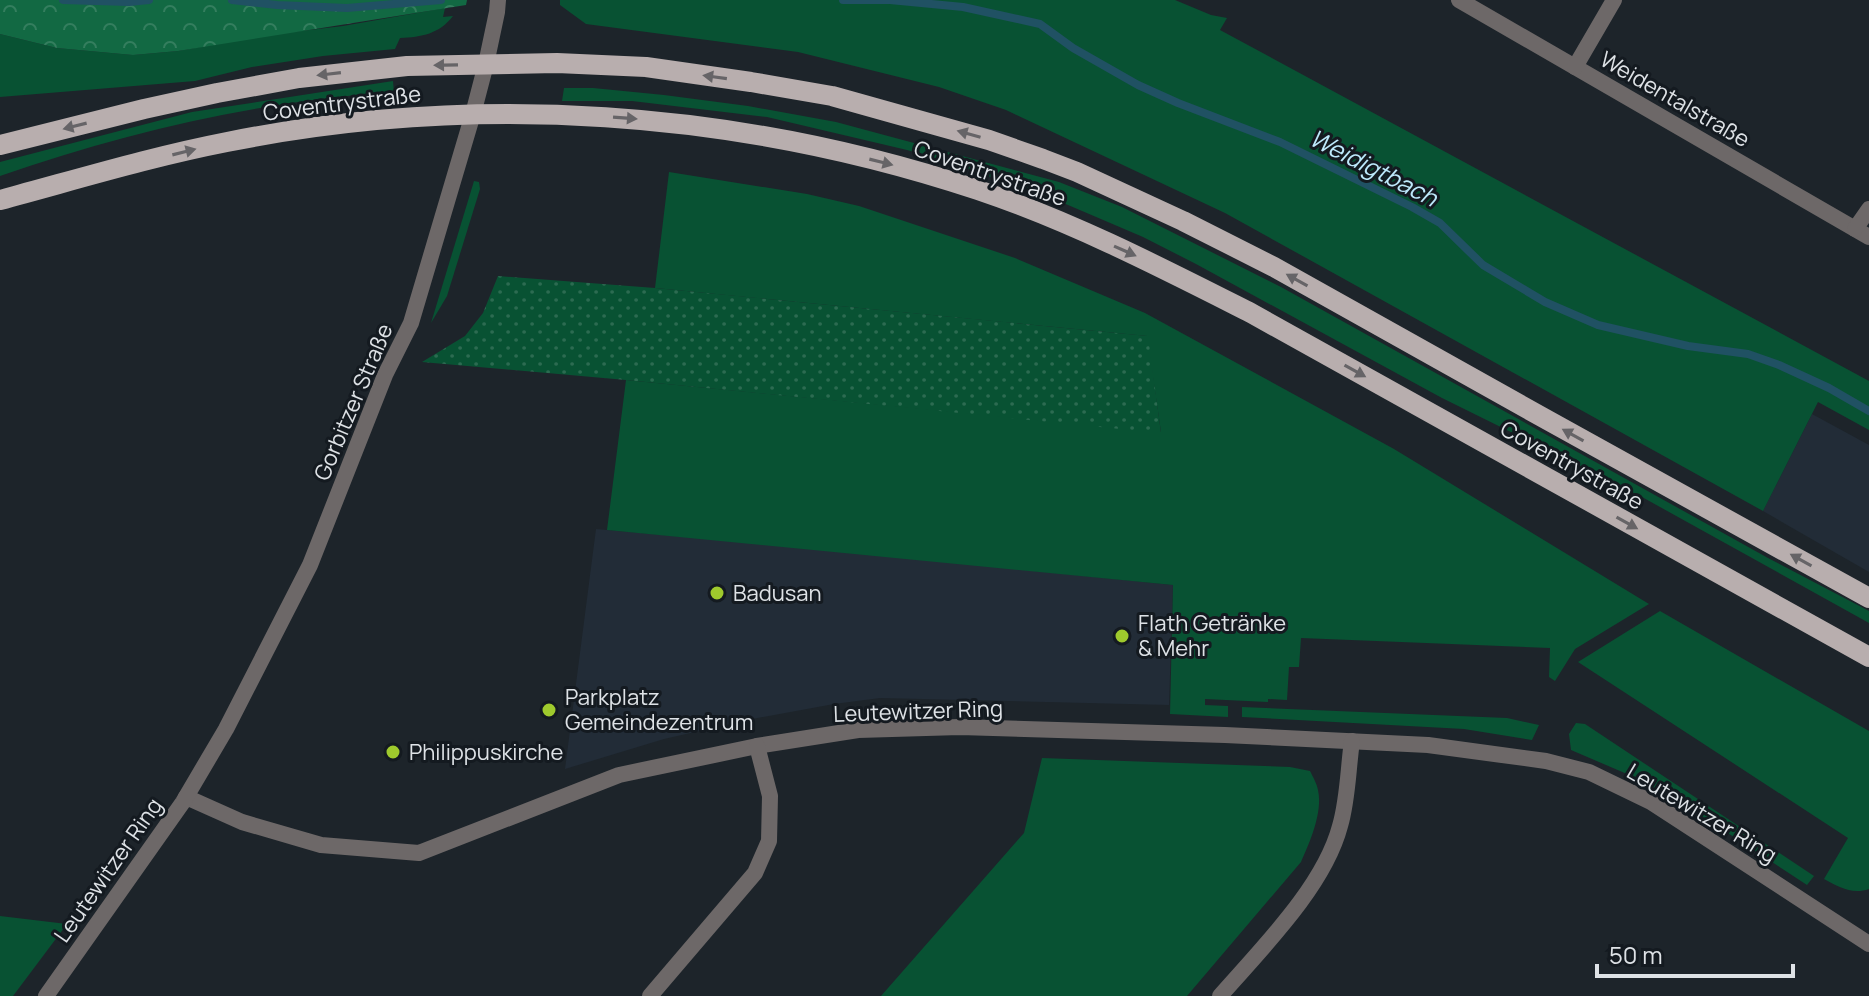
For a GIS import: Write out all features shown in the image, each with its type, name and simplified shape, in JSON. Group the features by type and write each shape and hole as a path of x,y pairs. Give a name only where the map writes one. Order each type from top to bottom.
{"main road":[{"name":"Coventrystraße","path":"0,145 144,109 299,78 407,66 557,63 646,67 832,96 989,140 1077,172 1183,221 1274,267 1869,598"},
{"name":"Coventrystraße","path":"0,200 227,142 385,119 547,113 629,118 744,132 823,147 979,191 1063,223 1159,266 1251,313 1869,657"}],"street":[{"name":"Gorbitzer Straße","path":"186,797 226,729 310,565 385,375 411,323 473,114 498,0"},
{"name":"Weidentalstraße","path":"1459,0 1862,233"},
{"path":"1575,67 1614,0"},
{"path":"1862,233 1869,209"},
{"name":"Leutewitzer Ring","path":"46,996 186,797 242,822 321,845 419,853 619,775 757,746 858,730 960,727 1428,745 1546,761 1589,772 1651,802 1869,944"},
{"path":"1220,996 1311,888 1328,861 1341,826 1352,741"},
{"path":"650,996 755,873 769,841 770,796 757,746"}],"shaded area":[{"path":"1812,414 1869,445 1869,572 1763,511"},
{"path":"596,529 1173,585 1169,705 880,698 752,719 664,739 565,769"}],"green space":[{"path":"0,0 467,0 466,5 178,51 133,55 57,48 0,34"},
{"path":"560,0 1175,0 1227,18 1220,30 1869,381 1869,430 1818,402 1763,511 1225,213 1006,110 939,87 798,52 586,24 560,5"},
{"path":"445,8 443,17 453,16 442,27 423,35 400,38 395,49 252,67 195,81 0,97 0,34 57,48 133,55 178,51"},
{"path":"393,81 394,93 317,99 217,116 107,142 0,176 0,162 192,112"},
{"path":"564,88 664,95 836,122 1059,182 1122,207 1281,287 1869,611 1869,623 1642,497 1442,398 1196,264 1143,237 1061,202 907,150 767,117 632,101 562,101"},
{"path":"669,172 807,194 859,206 1015,258 1145,313 1394,449 1649,604 1575,649 1555,681 1549,677 1550,648 1301,638 1299,667 1289,667 1287,700 1205,699 1205,705 1228,706 1228,717 1170,714 1173,585 607,530 626,380 1161,432 1147,336 655,288"},
{"path":"474,181 479,182 480,189 447,296 431,323"},
{"path":"498,276 655,288 1148,336 1161,433 422,362 465,336 483,313"},
{"path":"1660,611 1869,731 1869,889 1851,891 1824,879 1848,838 1578,662"},
{"path":"1242,707 1507,718 1539,725 1532,740 1464,729 1242,717"},
{"path":"1576,723 1585,724 1814,876 1807,885 1679,801 1634,777 1571,750 1569,734"},
{"path":"1042,758 1290,767 1310,771 1318,790 1317,817 1301,862 1187,996 881,996 1024,833"},
{"path":"0,916 67,924 13,996 0,996"}],"waterway":[{"name":"Weidigtbach","path":"63,0 149,0"},
{"name":"Weidigtbach","path":"232,0 347,8 441,0"},
{"name":"Weidigtbach","path":"843,0 890,0 963,7 1040,24 1073,48 1138,85 1280,142 1412,207 1440,223 1483,265 1545,302 1598,325 1688,346 1748,354 1829,388 1869,411"}],"place":[{"name":"Badusan","path":"717,593"},
{"name":"Flath Getränke & Mehr","path":"1122,636"},
{"name":"Parkplatz Gemeindezentrum","path":"549,710"},
{"name":"Philippuskirche","path":"393,752"}]}
